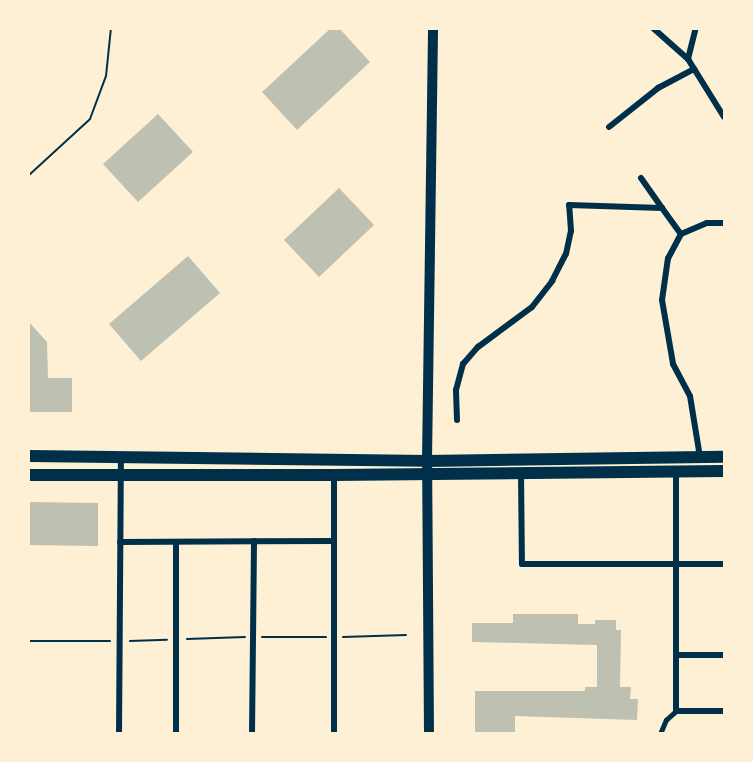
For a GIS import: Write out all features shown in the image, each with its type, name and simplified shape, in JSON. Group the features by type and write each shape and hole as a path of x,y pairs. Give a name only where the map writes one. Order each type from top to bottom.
{"main road":[{"path":"28,456 427,461 724,457"},
{"path":"28,475 334,476 724,471"}],"street":[{"path":"429,734 427,461 433,28"},
{"path":"653,28 688,59 724,117"},
{"path":"688,59 696,28"},
{"path":"609,127 658,88 694,69"},
{"path":"641,178 681,234"},
{"path":"457,420 456,390 464,364 478,346 532,307 552,281 566,254 572,231 569,205 662,208"},
{"path":"700,457 690,396 673,364 662,300 668,258 681,234 707,223 724,224"},
{"path":"119,734 121,458"},
{"path":"676,471 676,711 724,711"},
{"path":"521,473 522,564 724,564"},
{"path":"334,476 334,734"},
{"path":"252,734 254,541"},
{"path":"120,542 334,541"},
{"path":"176,542 176,734"},
{"path":"676,656 724,655"}],"lane":[{"path":"660,734 666,720 676,711"}],"path":[{"path":"28,176 90,119 106,76 111,28"},
{"path":"28,641 406,635"}],"building":[{"path":"331,28 339,28 370,62 297,130 262,92"},
{"path":"158,114 193,152 138,202 103,164"},
{"path":"339,188 374,225 319,277 284,240"},
{"path":"188,256 220,293 141,361 109,324"},
{"path":"28,321 47,342 48,378 72,378 72,412 28,412"},
{"path":"28,502 98,503 98,546 28,545"},
{"path":"513,614 578,614 578,624 595,624 595,620 616,620 616,630 621,630 620,687 631,687 630,699 638,699 637,720 515,716 515,734 475,734 475,691 585,691 585,687 597,687 597,645 472,642 472,623 513,623"}]}
